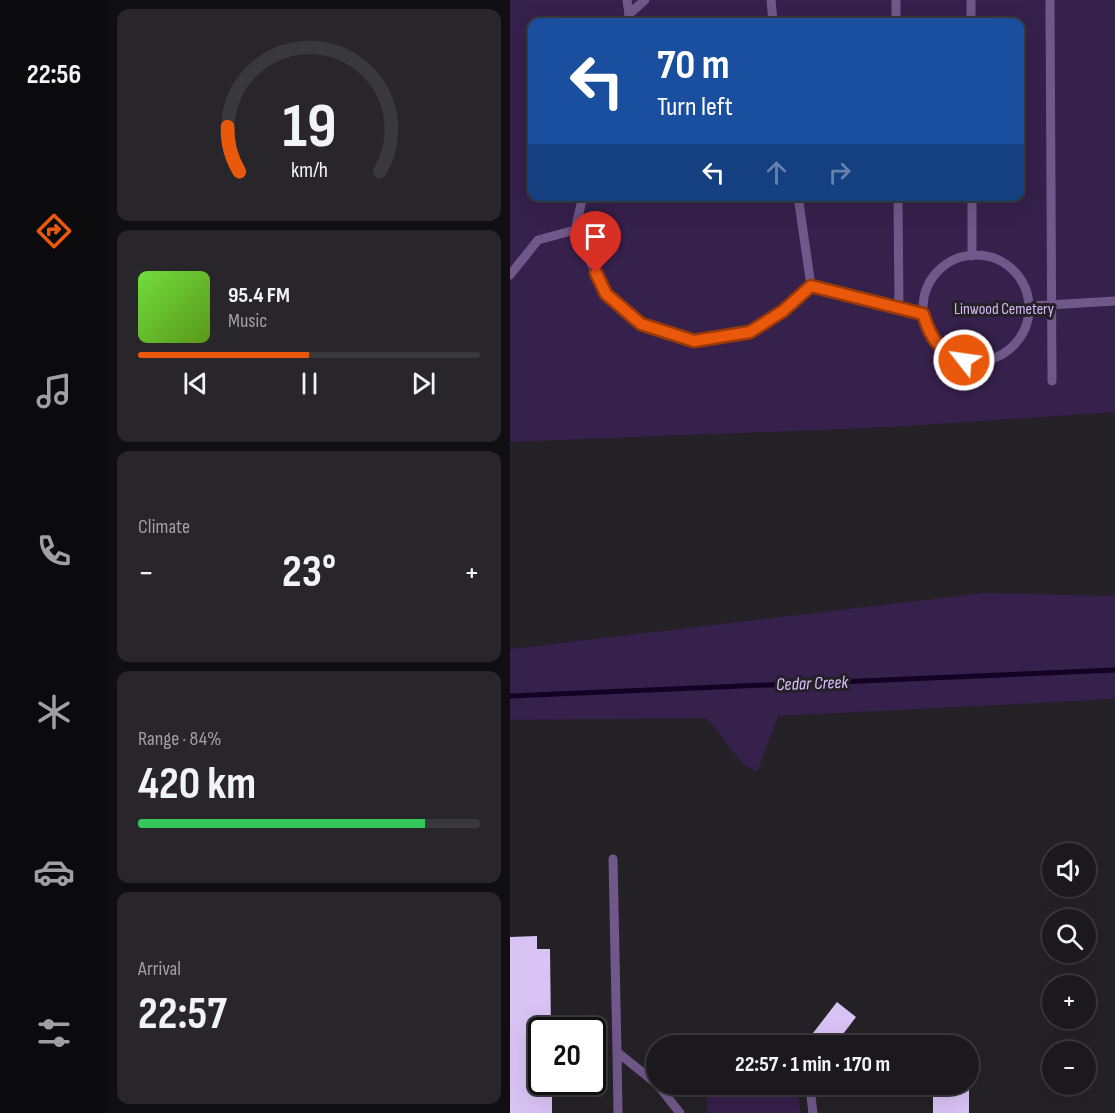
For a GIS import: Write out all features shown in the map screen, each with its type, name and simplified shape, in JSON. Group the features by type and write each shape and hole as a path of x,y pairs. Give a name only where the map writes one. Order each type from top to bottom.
{"lane":[{"path":"627,0 628,18"},
{"path":"628,18 645,0"},
{"path":"896,0 896,18"},
{"path":"971,0 971,18"},
{"path":"1050,0 1052,381"},
{"path":"770,1 772,18"},
{"path":"582,201 575,230 606,294 641,324 694,341 750,332 783,311 811,286"},
{"path":"799,201 811,286"},
{"path":"898,201 899,308"},
{"path":"972,201 972,256"},
{"path":"510,275 538,240 575,230"},
{"path":"972,256 1000,261 1015,272 1025,287 1031,306 1026,328 1018,341 1004,354 983,361 964,360 943,350 931,336 923,314 924,295 933,278 946,265 963,257 972,256"},
{"path":"811,286 923,314"},
{"path":"1031,306 1115,301"},
{"path":"613,859 618,1113"},
{"path":"617,1052 646,1073"},
{"path":"667,1095 680,1113"},
{"path":"811,1095 813,1113"}],"green space":[{"name":"Linwood Cemetery","path":"510,0 1115,0 1115,412 893,427 510,442"},
{"path":"984,593 1115,596 1115,699 778,716 757,772 743,764 707,718 510,720 510,649"},
{"path":"706,1095 798,1095 801,1113 708,1113"}],"building":[{"path":"537,936 537,949 550,949 551,1017 528,1017 528,1095 552,1095 552,1113 510,1113 510,937"},
{"path":"837,1002 856,1017 842,1035 812,1035"},
{"path":"606,1050 608,1050 608,1072 606,1072"},
{"path":"933,1095 969,1095 969,1113 933,1113"}],"waterway":[{"name":"Cedar Creek","path":"510,696 1115,670"}],"route":[{"path":"596,273 606,294 641,324 694,341 750,332 783,311 811,286 923,314 931,336 943,350 964,360"}]}
